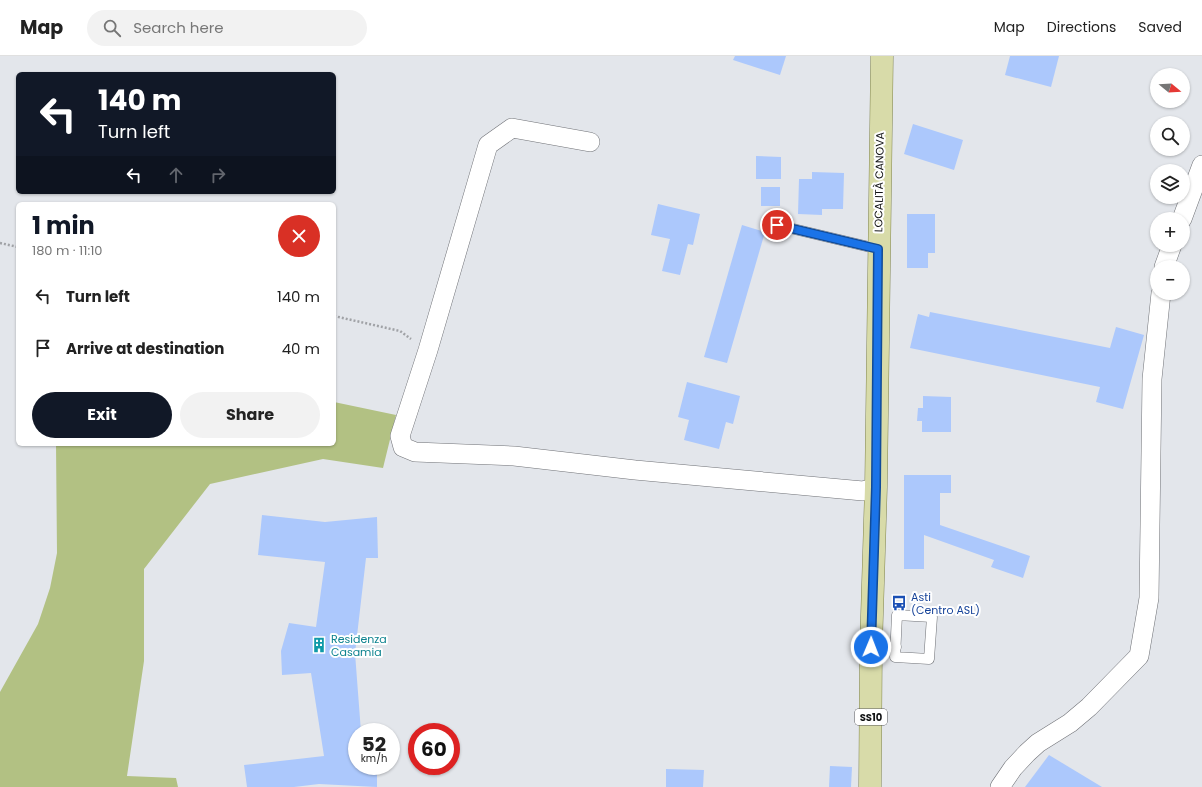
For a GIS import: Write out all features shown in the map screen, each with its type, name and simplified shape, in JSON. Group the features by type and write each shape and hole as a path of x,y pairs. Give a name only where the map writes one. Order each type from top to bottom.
{"main road":[{"name":"LOCALITÀ CANOVA","path":"870,787 871,647 876,487 878,249 882,56"}],"street":[{"path":"590,142 512,128 488,144 428,350 400,436 403,447 415,452 514,456 635,470 863,491 876,487"},
{"path":"1185,212 1202,165"},
{"path":"1000,787 1013,768 1027,753 1038,743 1070,723 1089,707 1139,656 1149,598 1152,379 1160,300"}],"lane":[{"path":"777,225 878,249"},
{"path":"897,615 932,617 929,659 895,657 896,647 897,615"},
{"path":"871,647 896,647"}],"path":[{"path":"0,243 16,247"},
{"path":"336,316 400,331 428,350"}],"green space":[{"path":"336,402 396,415 383,468 323,459 210,484 144,569 144,661 127,776 176,778 178,787 0,787 0,692 38,624 50,588 57,553 56,446 336,446"}],"building":[{"path":"735,56 786,56 780,75 733,60"},
{"path":"1010,56 1059,56 1051,87 1005,75"},
{"path":"913,124 963,140 954,170 904,154"},
{"path":"756,156 781,157 781,179 756,179"},
{"path":"812,172 844,173 843,209 822,209 822,215 798,214 799,179 812,179"},
{"path":"761,187 780,187 780,206 761,206"},
{"path":"658,204 700,214 693,245 688,244 680,275 662,271 670,239 651,235"},
{"path":"907,214 935,214 935,253 928,253 928,268 907,268"},
{"path":"742,225 765,232 727,363 704,357"},
{"path":"930,312 1110,348 1116,327 1144,335 1123,409 1096,402 1100,387 910,348 918,314 929,317"},
{"path":"687,382 740,396 733,424 726,422 719,449 684,440 689,420 678,417"},
{"path":"923,396 951,397 951,432 922,432 922,421 917,421 918,408 923,408"},
{"path":"904,475 951,475 951,493 940,493 940,525 1030,556 1023,578 991,567 994,560 924,535 924,569 904,569"},
{"name":"Residenza Casamia","path":"262,515 325,522 377,517 378,558 366,558 355,653 360,723 348,723 348,775 377,775 377,787 319,784 294,787 247,787 244,765 324,756 311,673 282,675 281,651 289,623 316,627 325,562 258,555"},
{"path":"1049,755 1102,787 1025,787"},
{"path":"830,766 852,767 851,787 829,787"},
{"path":"666,769 704,770 703,787 666,787"}],"place":[{"name":"Asti (Centro ASL)","path":"899,603"},
{"name":"Residenza Casamia","path":"319,645"}],"route":[{"path":"777,225 878,249 876,487 871,647"}]}
